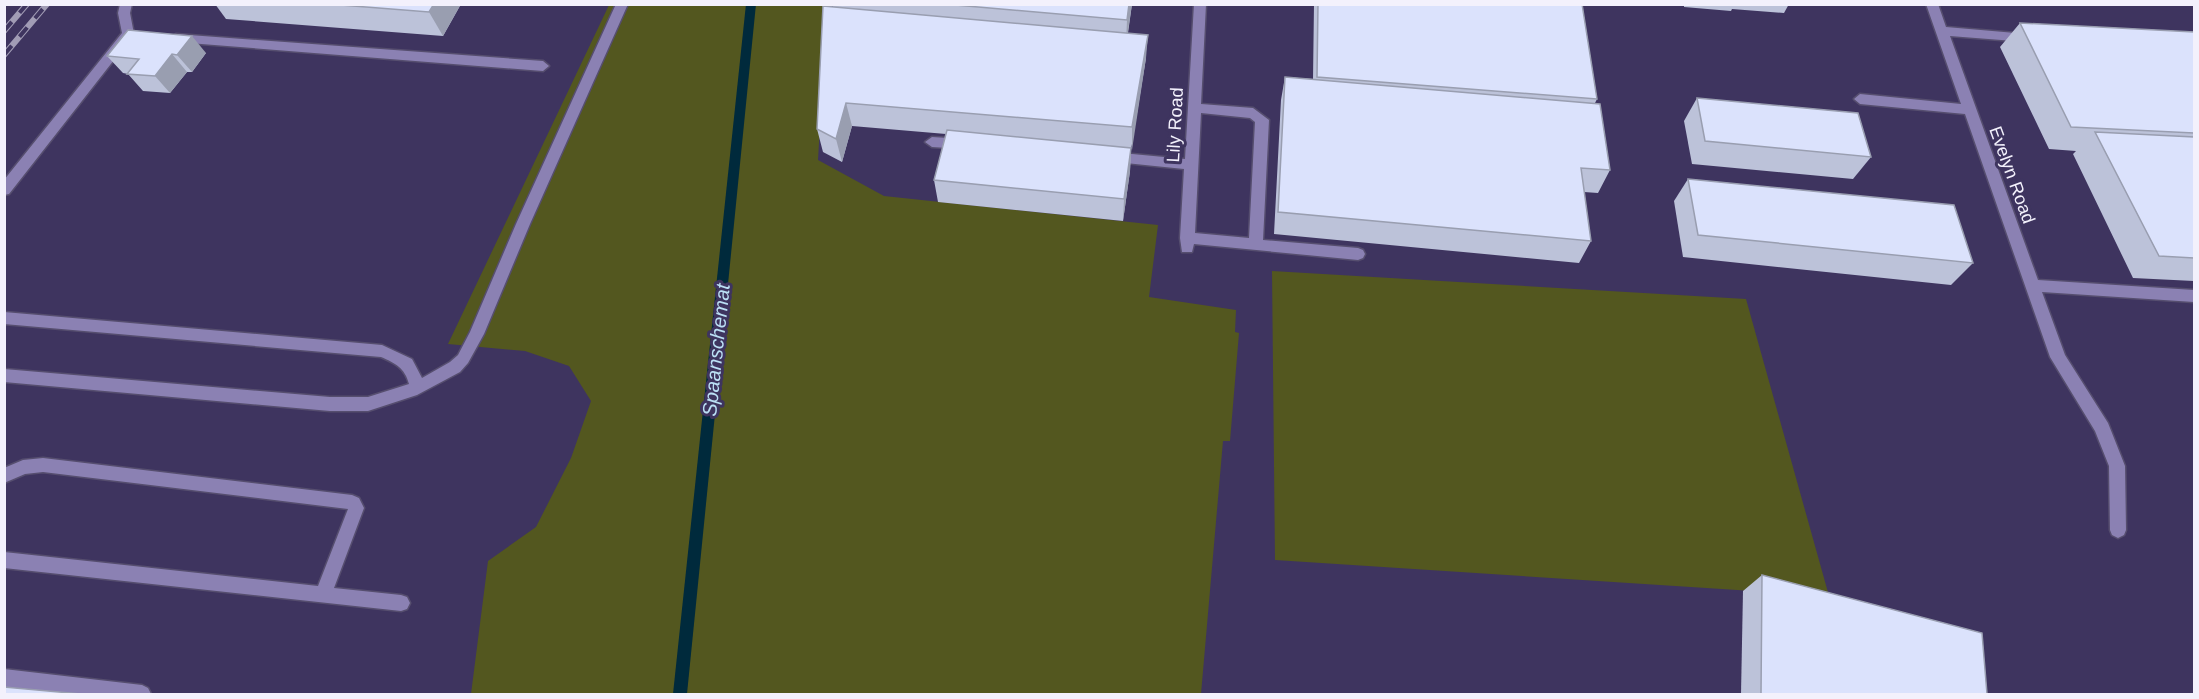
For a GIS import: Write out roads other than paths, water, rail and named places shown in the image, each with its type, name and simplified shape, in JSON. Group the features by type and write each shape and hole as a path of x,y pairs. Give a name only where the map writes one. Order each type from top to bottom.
{"lane":[{"path":"4,190 134,35 124,14 126,4"},
{"path":"4,375 330,404 368,404 417,388 455,367 464,359 477,334 523,224 622,4"},
{"name":"Lily Road","path":"1200,4 1187,243 1256,245"},
{"name":"Evelyn Road","path":"1932,4 2058,357 2102,428 2117,466 2118,530"},
{"path":"1941,31 2043,39"},
{"path":"163,37 543,66"},
{"path":"1860,99 1970,110"},
{"path":"1194,108 1253,113 1262,120 1256,245 1358,254"},
{"path":"932,142 980,146"},
{"path":"1097,156 1191,165"},
{"path":"2032,285 2194,296"},
{"path":"4,318 382,351 408,363 415,372 417,388"},
{"path":"4,476 22,467 43,465 346,500 353,503 356,508 323,595"},
{"path":"4,560 401,603"},
{"path":"4,678 142,694"}],"waterway":[{"name":"Spaanschemat","path":"680,694 751,4"}],"railway":[{"path":"4,31 27,4"},
{"path":"4,55 47,4"}]}
